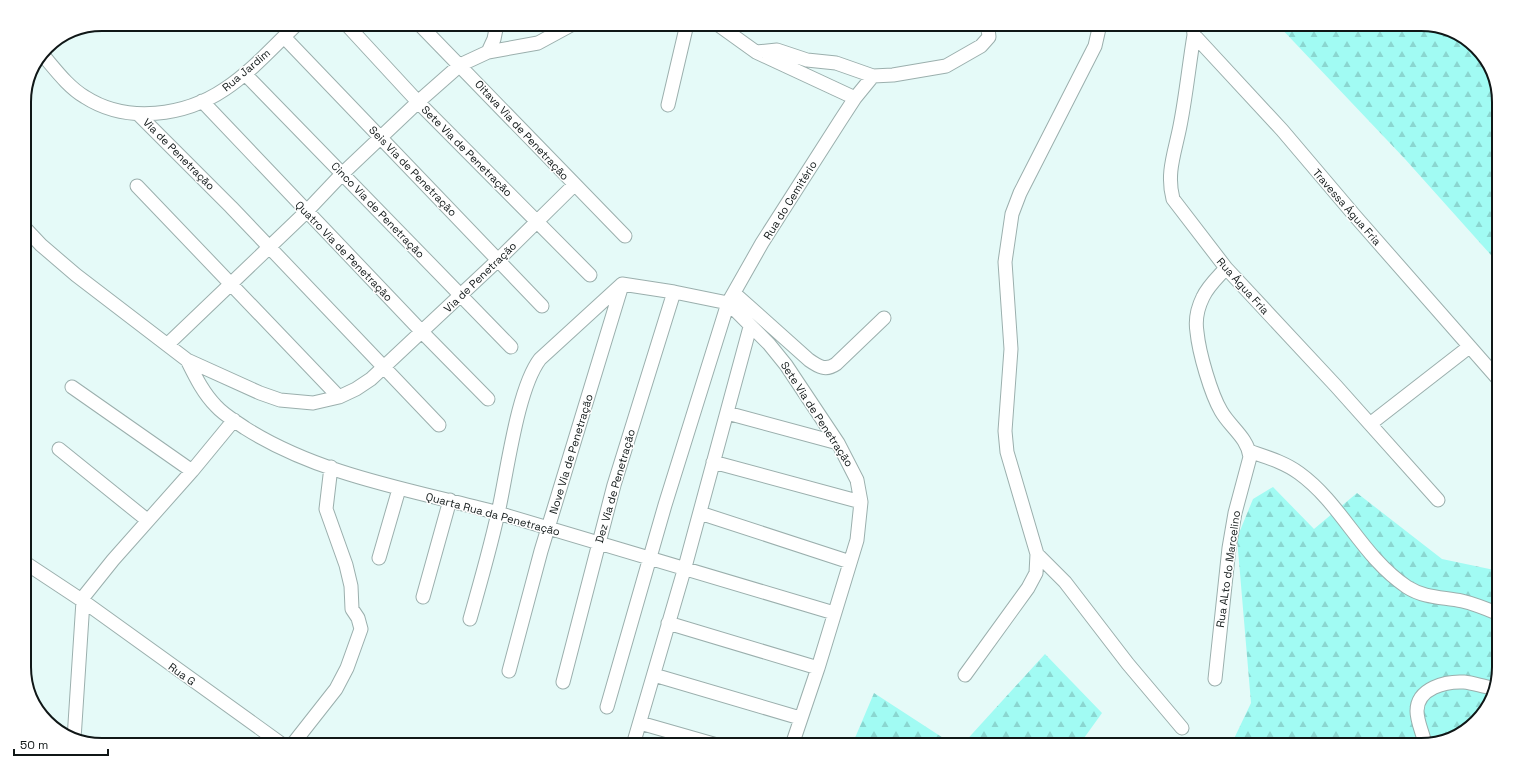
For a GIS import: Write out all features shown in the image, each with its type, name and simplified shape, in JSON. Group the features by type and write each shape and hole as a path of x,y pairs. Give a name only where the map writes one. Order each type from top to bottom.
{"street":[{"name":"Rua Jardim","path":"46,58 83,96 108,108 138,114 171,111 202,102 224,89 245,74 290,31"},
{"name":"Sete Via de Penetração","path":"352,31 418,102 590,275"},
{"name":"Oitava Via de Penetração","path":"426,31 625,236"},
{"path":"488,52 494,39 496,31"},
{"path":"168,344 306,212 342,174 418,102 460,65 488,52 538,44 561,31"},
{"path":"668,105 686,31"},
{"path":"727,31 756,52 855,98"},
{"path":"756,52 768,50 784,51 807,60 836,63 873,76 892,75 946,66 986,41 990,36 988,31"},
{"path":"965,676 1033,580 1037,566 1037,554 1007,452 1005,430 1011,349 1005,272 1007,244 1012,214 1020,193 1095,46 1098,31"},
{"name":"Rua Água Fria","path":"1193,31 1180,127 1173,154 1170,188 1173,199 1226,268 1438,500"},
{"name":"Travessa Água Fria","path":"1195,31 1492,372"},
{"name":"Seis Via de Penetração","path":"284,37 542,306"},
{"name":"Cinco Via de Penetração","path":"245,74 511,347"},
{"name":"Rua do Cemitério","path":"608,707 650,559 731,298 766,238 855,98 873,76"},
{"name":"Quatro Via de Penetração","path":"202,102 306,212 488,399"},
{"name":"Via de Penetração","path":"138,114 220,196 268,248 439,424"},
{"name":"Via de Penetração","path":"31,234 76,275 187,360 260,393 280,400 313,403 339,397 356,390 384,368 498,260 574,185"},
{"path":"137,186 339,397"},
{"path":"1226,268 1203,295 1196,321 1197,333 1208,377 1221,410 1243,440 1249,451 1287,466 1308,480 1325,497 1364,547 1414,592 1435,598 1462,601 1492,612"},
{"path":"470,619 498,513 518,418 525,392 535,366 564,336 622,284 674,292 731,298 809,360 821,367 828,368 836,364 884,318"},
{"name":"Nove Via de Penetração","path":"508,671 548,529 622,284"},
{"name":"Dez Via de Penetração","path":"563,682 614,485 674,292"},
{"name":"Sete Via de Penetração","path":"731,298 750,327 769,344 786,365 838,443 857,480 861,502 857,540 818,668 794,738"},
{"path":"635,738 685,567 750,327"},
{"path":"1370,424 1469,347"},
{"name":"Quarta Rua da Penetração","path":"187,360 208,397 223,413 291,453 399,489 450,500 498,513 650,559 685,567 834,613"},
{"path":"72,387 192,472"},
{"path":"727,413 838,443"},
{"path":"74,732 83,601 94,582 147,520 192,472 234,420"},
{"path":"59,449 147,520"},
{"name":"Rua ALto do Marcelino","path":"1214,679 1229,548 1235,513 1249,462 1249,451"},
{"path":"713,462 861,502"},
{"path":"298,738 336,689 347,668 361,629 358,618 352,609 351,586 346,565 326,509 331,467"},
{"path":"379,558 399,489"},
{"path":"423,597 450,500"},
{"path":"700,513 850,562"},
{"path":"1037,554 1065,582 1124,659 1182,728"},
{"name":"Rua G","path":"31,567 83,601 273,738"},
{"path":"668,623 818,668"},
{"path":"654,675 800,718"},
{"path":"1423,738 1417,718 1417,708 1422,697 1428,690 1455,682 1489,687"},
{"path":"640,723 692,738"}],"green space":[{"path":"1284,31 1421,31 1440,33 1461,43 1474,55 1485,70 1491,88 1492,97 1492,256 1405,159"},
{"path":"1273,487 1314,529 1357,493 1442,559 1492,570 1491,681 1485,699 1468,720 1457,729 1448,733 1440,736 1421,738 1234,738 1251,703 1237,538 1253,499"},
{"path":"1045,654 1102,713 1084,738 968,738"},
{"path":"874,693 943,738 855,738"}]}
